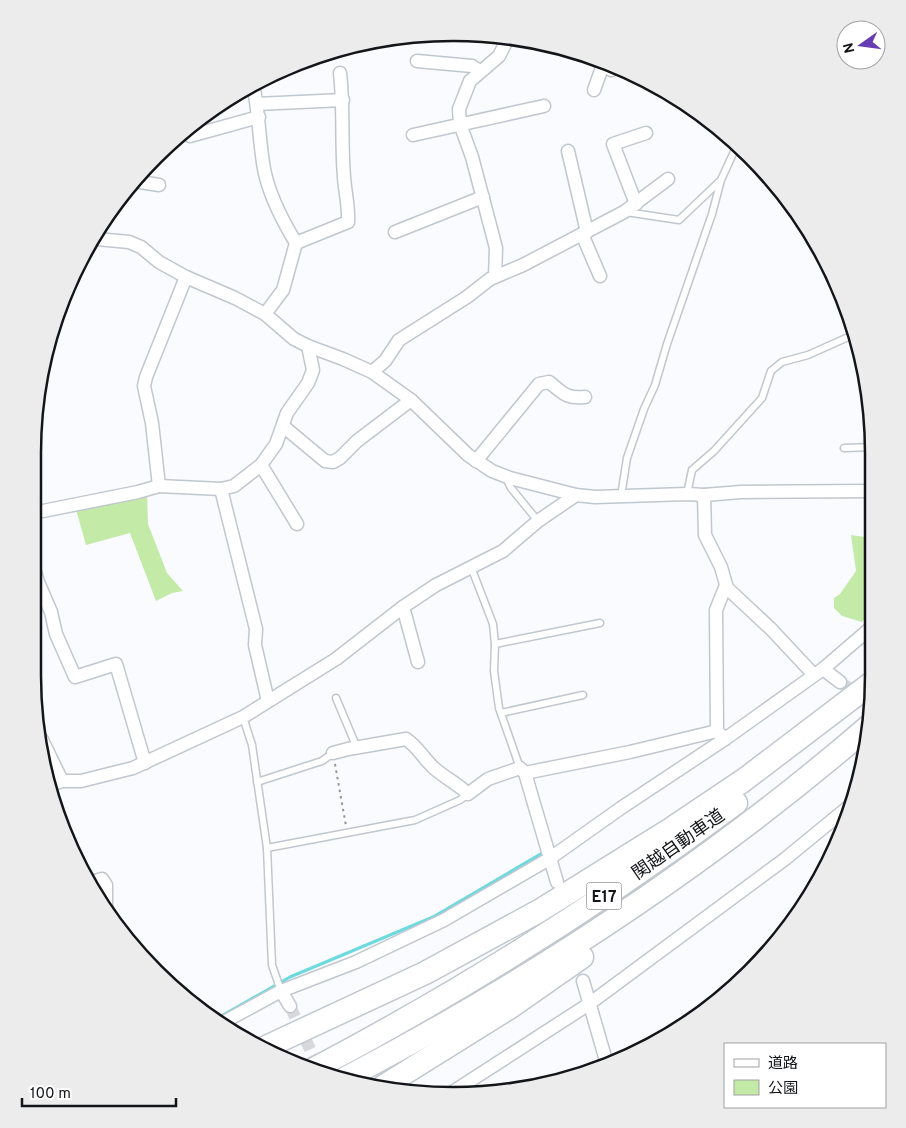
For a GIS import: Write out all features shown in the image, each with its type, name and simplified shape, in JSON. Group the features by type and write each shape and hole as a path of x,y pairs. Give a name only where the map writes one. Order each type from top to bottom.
{"highway":[{"path":"272,1044 425,972 539,911 674,827 744,780 865,688"},
{"name":"関越自動車道","path":"321,1065 438,1001 510,958 643,870 746,795 828,731 864,700"},
{"name":"関越自動車道","path":"352,1074 447,1022 596,930 718,846 860,733"},
{"path":"391,1082 509,1008 636,918 757,826 859,743"}],"street":[{"path":"495,277 496,248 472,157 460,124 459,109 470,81 499,56 505,45"},
{"path":"417,62 472,66 480,72"},
{"path":"594,90 606,71"},
{"path":"265,314 283,290 296,243 309,236 340,227 348,222 344,178 343,100 340,73"},
{"path":"255,92 264,169 270,193 296,243"},
{"path":"257,104 343,100"},
{"path":"412,135 544,106"},
{"path":"190,136 259,117"},
{"path":"636,204 613,144 646,133"},
{"path":"568,151 584,233 600,276"},
{"path":"372,372 385,361 399,340 495,277 523,265 624,212 668,179"},
{"path":"143,182 159,185"},
{"path":"395,232 483,197"},
{"path":"101,239 129,242 186,277 235,298 265,314 294,339 372,372 411,400 468,455 492,471 505,476 576,495 595,497 704,495 741,492 865,491"},
{"path":"159,486 152,423 144,386 186,277"},
{"path":"41,511 159,486 221,488 234,486 261,465 276,444 287,413 308,383 312,370 308,346"},
{"path":"476,461 539,384 549,382 565,396 573,398 585,397"},
{"path":"283,426 325,460 333,462 340,458 357,441 411,400"},
{"path":"261,465 297,524"},
{"path":"221,488 256,629 255,645 268,701"},
{"path":"55,783 62,781 81,781 133,768 243,717 336,659 436,585 503,551 538,521 576,495"},
{"path":"704,495 705,535 721,566 726,585 818,672 840,682"},
{"path":"721,735 716,610 726,585"},
{"path":"41,589 51,612 56,634 75,677 116,664 145,763"},
{"path":"403,608 418,662"},
{"path":"228,1020 280,989 356,962 444,920 549,859 721,735 818,672 865,633"},
{"path":"333,753 406,740 445,778 460,785 468,794 488,779 522,770 721,735"},
{"path":"49,754 62,781"},
{"path":"522,770 557,882"},
{"path":"461,1087 589,1004 785,859 841,813"},
{"path":"96,880 102,879 106,885 106,896"},
{"path":"582,980 605,1057"},
{"path":"280,989 290,1006"}],"lane":[{"path":"621,496 627,458 644,409 655,385 667,344 712,214 721,180 734,152"},
{"path":"624,212 679,220 721,180"},
{"path":"687,494 692,470 714,451 762,398 771,371 782,362 808,355 848,337"},
{"path":"844,448 865,447"},
{"path":"505,476 511,488 538,521"},
{"path":"471,567 493,624 496,644 494,671 501,713 522,770"},
{"path":"496,644 600,623"},
{"path":"501,713 583,695"},
{"path":"336,698 357,748"},
{"path":"243,717 252,745 267,848 272,965 280,989"},
{"path":"257,782 309,766 322,761 333,753"},
{"path":"267,848 415,820 460,800 468,794"}],"path":[{"path":"333,753 348,833"}],"green space":[{"path":"147,493 148,524 167,573 183,591 172,593 156,601 130,533 86,545 75,506"},
{"path":"851,535 865,537 865,618 862,622 842,616 834,608 834,598 840,594 856,571"}],"waterway":[{"path":"222,1016 290,977 433,917 544,852"}],"tunnel":[{"path":"840,682 864,699"},
{"path":"290,1006 316,1063"}]}
